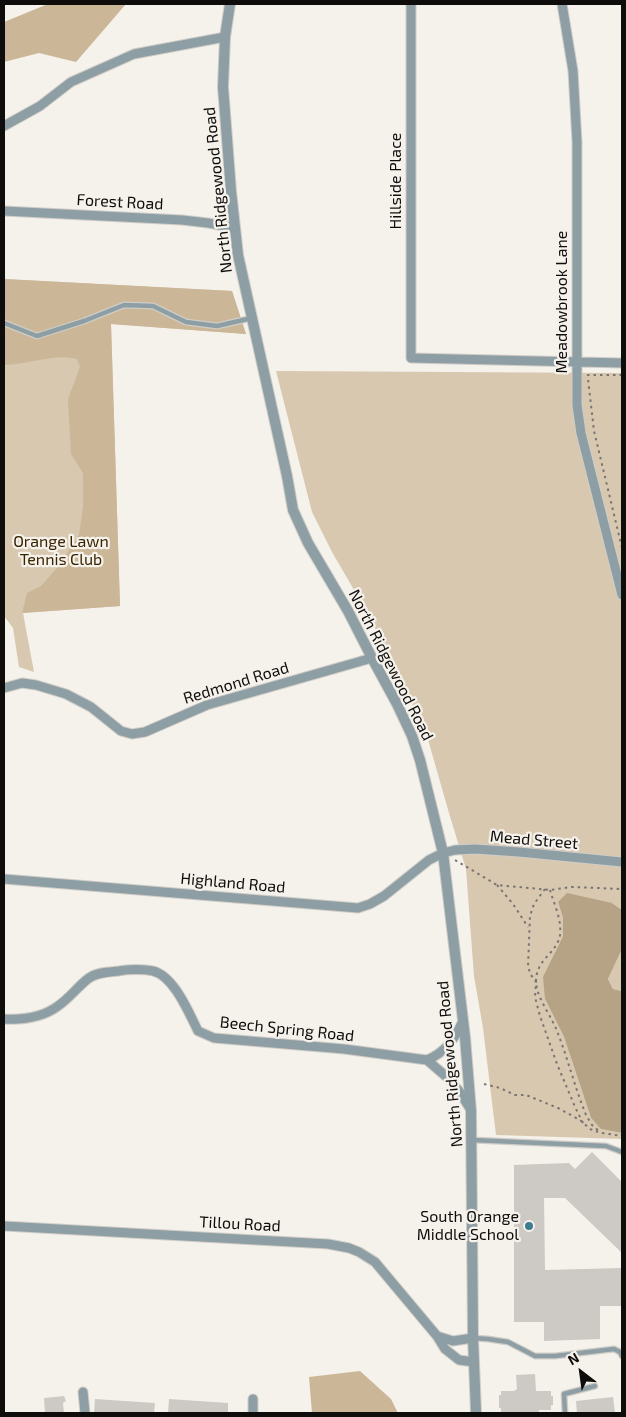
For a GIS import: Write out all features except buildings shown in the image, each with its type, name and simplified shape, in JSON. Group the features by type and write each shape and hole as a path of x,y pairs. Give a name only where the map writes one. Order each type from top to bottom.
{"street":[{"name":"North Ridgewood Road","path":"230,4 223,87 238,255 293,510 308,543 348,611 412,736 444,853 463,1020 471,1111 473,1338 476,1413"},
{"name":"Hillside Place","path":"412,4 410,358 578,363"},
{"name":"Meadowbrook Lane","path":"562,4 573,71 577,125 577,405 580,433 622,595"},
{"path":"4,126 40,106 71,82 134,54 226,37"},
{"name":"Forest Road","path":"4,211 182,220 235,228"},
{"path":"578,363 622,364"},
{"name":"Redmond Road","path":"4,688 22,683 66,694 91,707 121,731 138,734 158,727 207,704 372,658"},
{"name":"Mead Street","path":"444,853 455,850 474,849 622,862"},
{"name":"Highland Road","path":"4,879 358,908 384,896 429,860 444,853"},
{"name":"Beech Spring Road","path":"4,1019 21,1020 42,1015 58,1006 91,976 99,973 124,970 154,971 168,980 198,1031 214,1038 344,1049 428,1060"},
{"path":"463,1020 453,1040 444,1050 428,1060 459,1091 471,1111"},
{"name":"Tillou Road","path":"4,1226 328,1244 349,1248 360,1252 375,1262 437,1336 444,1349 459,1360 474,1362"},
{"path":"437,1336 453,1341 473,1338"},
{"path":"83,1392 85,1413"},
{"path":"253,1398 253,1413"}],"lane":[{"path":"4,323 37,336 84,321 124,305 153,306 186,322 216,326 252,318"},
{"path":"472,1140 606,1146 622,1152"},
{"path":"473,1338 508,1342 535,1356 555,1356 614,1349 620,1352 622,1356"},
{"path":"565,1413 564,1394 595,1386"}],"path":[{"path":"622,375 588,375 594,431 622,548"},
{"path":"444,853 497,885 529,928"},
{"path":"497,885 545,890 571,887 622,889"},
{"path":"545,890 534,904 530,916 528,967 536,982 540,997 557,1030 586,1115 592,1125 601,1133"},
{"path":"550,890 559,917 560,935 557,943 538,968 535,997 557,1064 583,1123"},
{"path":"484,1084 500,1088 515,1095 526,1095 558,1108 570,1114 590,1129 601,1133 622,1136"}],"green space":[{"name":"Orange Lawn Tennis Club","path":"4,279 232,291 246,334 111,324 120,606 23,613 34,672 19,667 13,628 4,616"},
{"path":"276,371 622,373 622,910 612,903 558,902 563,918 563,936 555,952 545,999 564,1037 591,1118 602,1129 622,1133 622,1139 496,1135 483,1028 474,976 466,869 427,736 390,657 312,512"},
{"path":"622,949 622,991 613,989 608,979"}],"shaded area":[{"path":"48,4 126,4 76,62 39,53 4,62 4,22"},
{"name":"Orange Lawn Tennis Club","path":"4,279 232,291 246,334 111,324 120,606 22,613 27,593 41,586 58,567 79,535 83,507 83,473 71,454 68,399 80,367 77,359 59,357 4,365"},
{"path":"567,893 612,903 622,910 622,949 608,979 613,989 622,991 622,1133 601,1129 591,1118 564,1037 545,999 543,977 563,936 563,918 558,902"},
{"path":"360,1371 391,1399 398,1413 312,1413 309,1377"}],"place":[{"name":"South Orange Middle School","path":"529,1226"}]}
